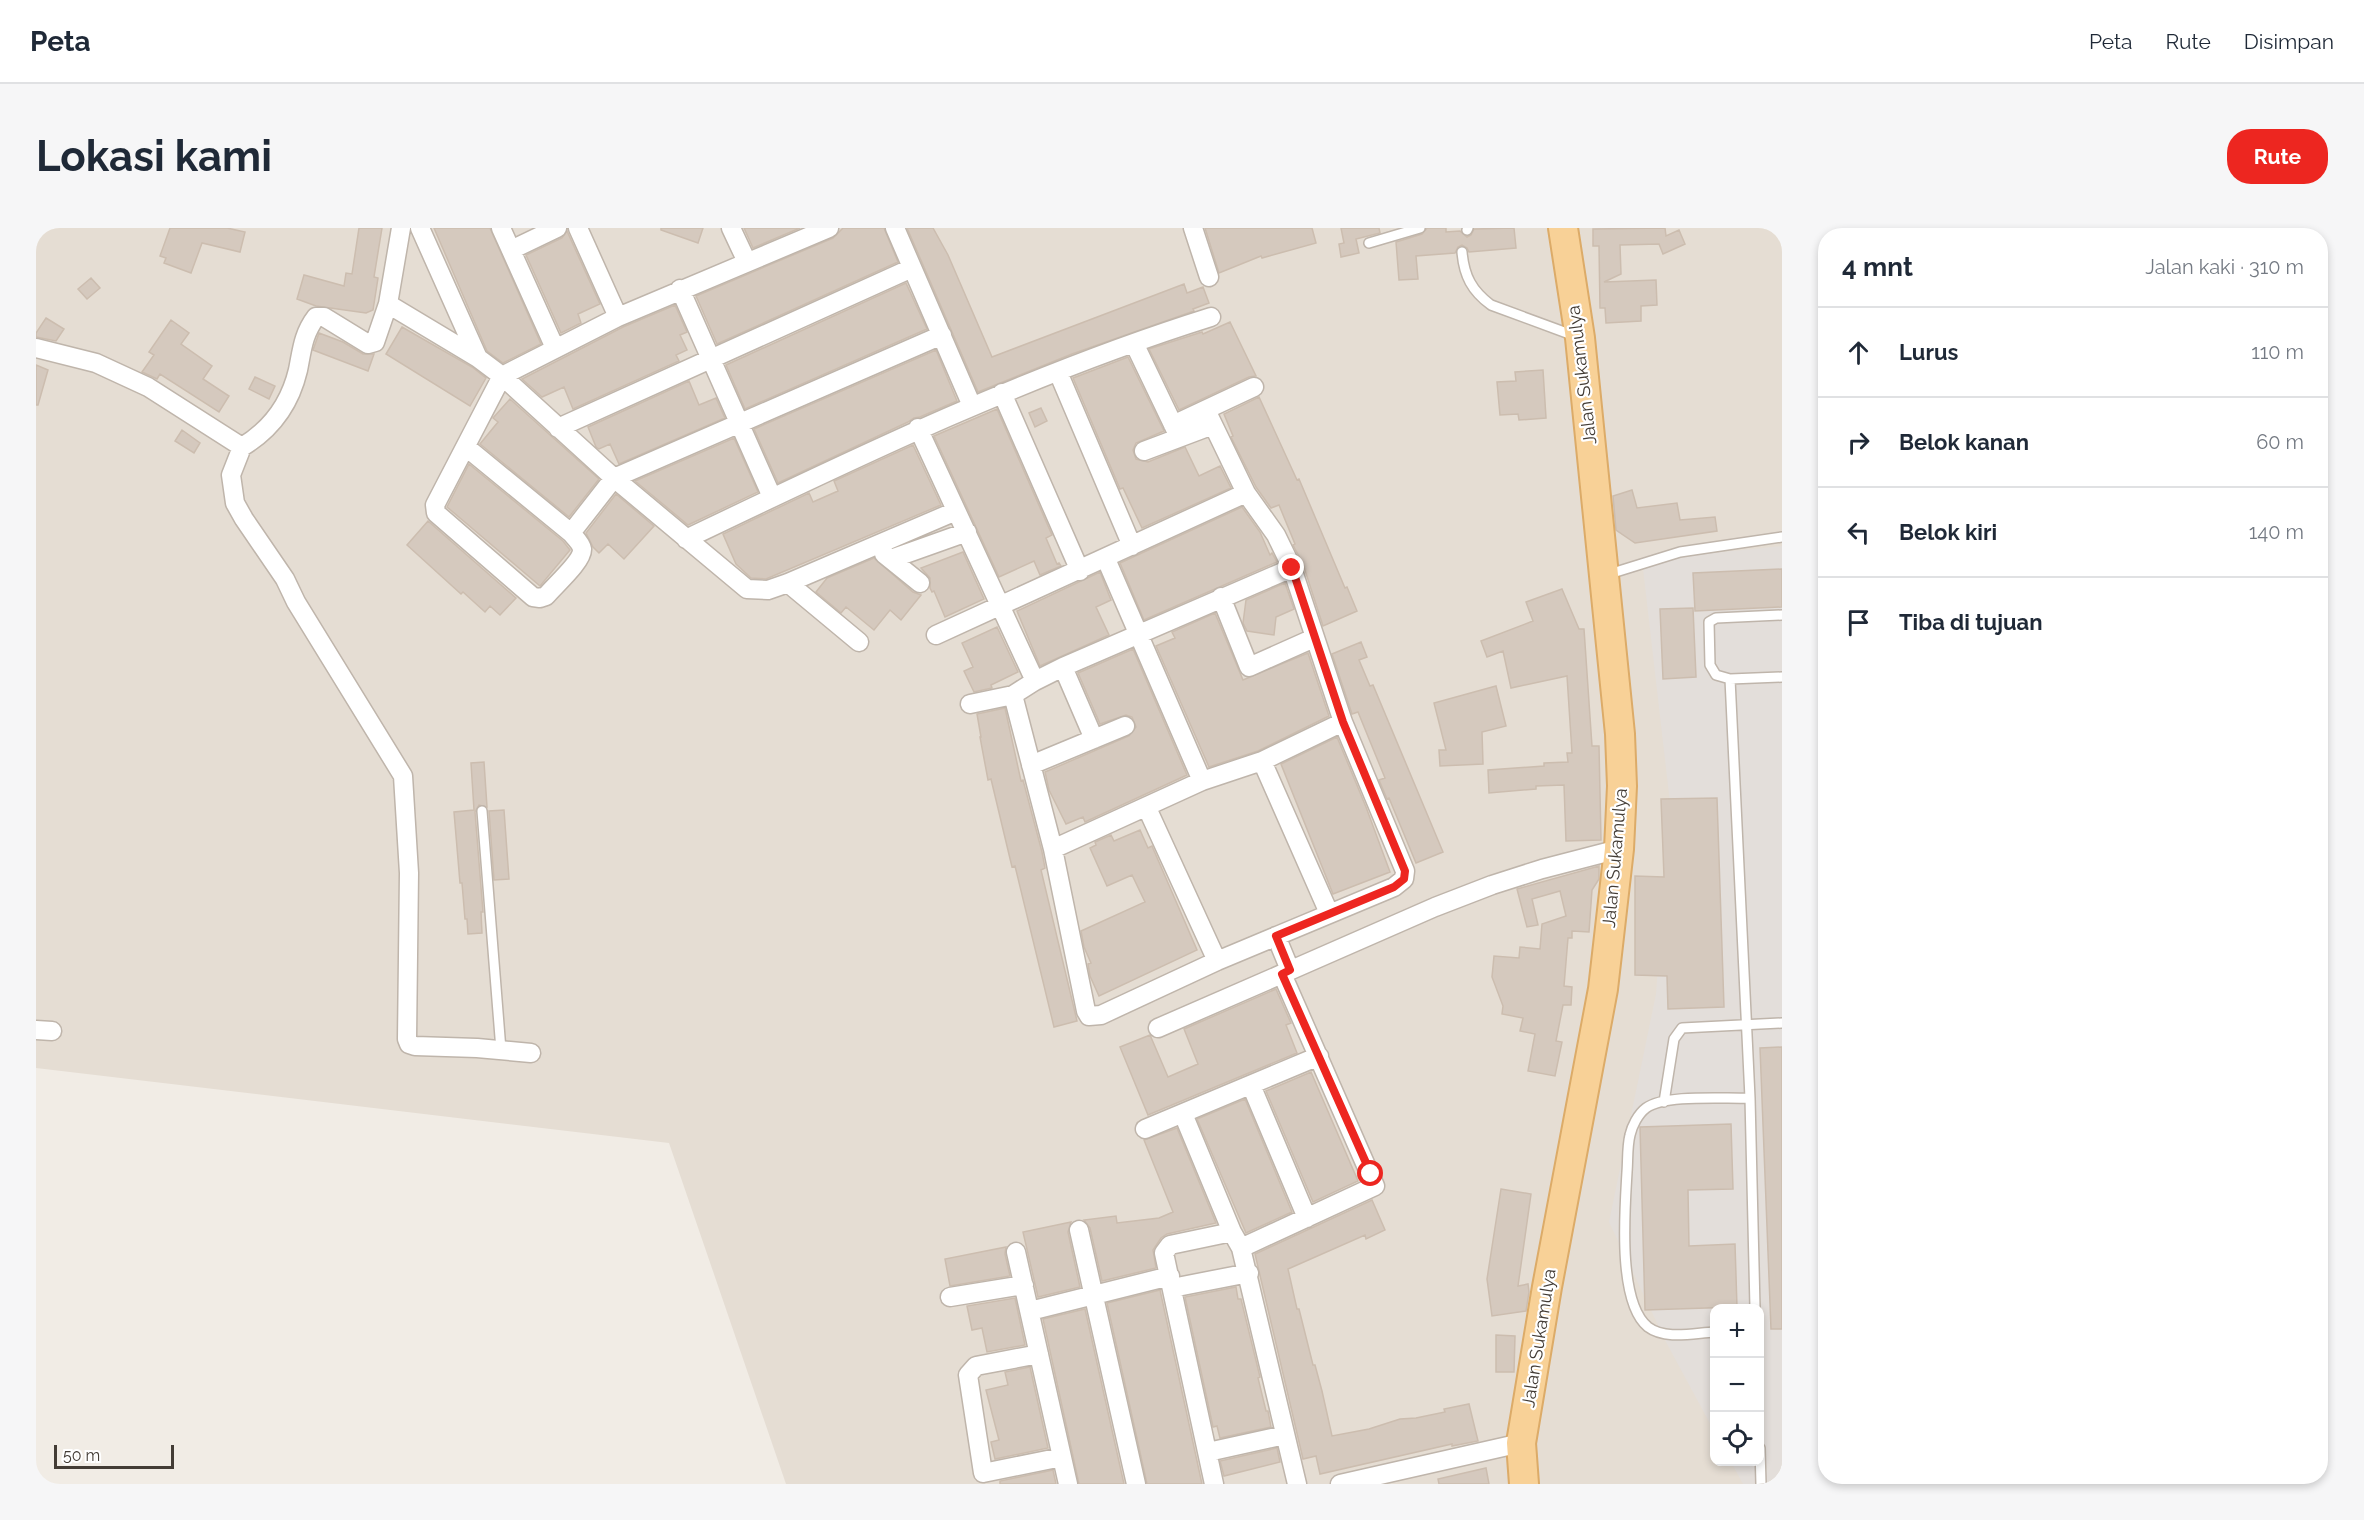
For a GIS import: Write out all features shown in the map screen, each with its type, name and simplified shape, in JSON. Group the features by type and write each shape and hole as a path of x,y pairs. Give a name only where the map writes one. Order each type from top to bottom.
{"main road":[{"name":"Jalan Sukamulya","path":"1524,1484 1521,1443 1547,1287 1603,989 1619,849 1622,786 1620,734 1580,338 1563,228"}],"street":[{"path":"401,228 388,304 375,342 371,344 324,317 316,317 304,336 290,397 280,414 258,437 242,447 231,475 232,493 239,511 285,579 296,602 404,776 410,873 407,1039 409,1044 531,1053"},
{"path":"420,228 478,358"},
{"path":"501,228 555,348"},
{"path":"511,250 557,228"},
{"path":"578,228 618,317"},
{"path":"731,228 747,262"},
{"path":"895,228 972,406"},
{"path":"1193,228 1209,277"},
{"path":"466,447 571,533 581,546 579,560 546,596 533,597 434,509 502,376 618,317 820,230"},
{"path":"558,428 912,268"},
{"path":"680,289 772,497"},
{"path":"388,304 478,358 502,376 614,478 747,589 768,590 788,584 956,511"},
{"path":"686,538 918,428 1002,393 1210,317"},
{"path":"571,533 614,478 942,334"},
{"path":"1134,343 1176,431"},
{"path":"36,348 96,363 148,387 242,447"},
{"path":"1058,372 1132,546"},
{"path":"1144,452 1176,431 1209,418 1254,387"},
{"path":"1002,393 1080,571"},
{"path":"1012,695 1053,849 1086,1011 1089,1016 1101,1015 1217,961 1394,887 1404,879 1405,871 1343,722 1292,568 1276,535 1246,493 1209,418"},
{"path":"918,428 1035,681"},
{"path":"936,635 1246,493"},
{"path":"891,560 967,532"},
{"path":"873,546 920,583"},
{"path":"1106,559 1202,781"},
{"path":"970,704 1012,695 1063,667 1292,568"},
{"path":"788,584 859,642"},
{"path":"1221,597 1249,667 1314,638"},
{"path":"1063,667 1094,739"},
{"path":"1053,849 1202,781 1262,761 1343,722"},
{"path":"1031,765 1125,726"},
{"path":"1262,761 1329,913"},
{"path":"1147,808 1217,961"},
{"path":"1158,1028 1435,907 1542,869 1619,849"},
{"path":"1241,1248 1375,1186 1319,1056 1286,972 1276,936"},
{"path":"1145,1129 1319,1056"},
{"path":"1251,1085 1307,1218"},
{"path":"1186,1121 1232,1232 1241,1248 1249,1273 1297,1484"},
{"path":"1079,1230 1136,1484"},
{"path":"1214,1484 1164,1253 1170,1245 1232,1232"},
{"path":"1016,1252 1068,1484"},
{"path":"1030,1311 1094,1295 1171,1282 1249,1273"},
{"path":"950,1297 1024,1285"},
{"path":"1040,1354 976,1366 968,1375 980,1479 1062,1457"},
{"path":"1208,1452 1285,1435"},
{"path":"1340,1484 1521,1443"}],"lane":[{"path":"1369,243 1420,228"},
{"path":"1462,252 1463,270 1470,285 1480,297 1491,305 1580,338"},
{"path":"1604,576 1680,552 1782,537"},
{"path":"1782,615 1716,618 1708,622 1710,666 1716,675 1730,679 1782,677"},
{"path":"1730,679 1750,1098 1755,1304"},
{"path":"482,811 501,1050"},
{"path":"1664,1102 1674,1039 1682,1028 1782,1023"},
{"path":"1710,1332 1666,1334 1656,1332 1646,1326 1633,1302 1625,1264 1624,1225 1630,1136 1636,1119 1647,1107 1672,1100 1750,1098"},
{"path":"1760,1466 1761,1484"}],"shaded area":[{"path":"36,228 1782,228 1782,1484 786,1484 669,1143 36,1068"},
{"path":"1782,546 1782,1484 1743,1484 1733,1466 1764,1466 1764,1304 1710,1304 1710,1424 1666,1342 1609,1222 1656,994 1670,803 1642,560"}],"building":[{"path":"170,228 227,228 245,232 240,252 202,243 191,273 164,263 166,258 160,256"},
{"path":"359,228 382,228 374,277 378,278 373,310 366,313 316,306 297,299 304,275 344,286 346,273 352,274"},
{"path":"434,228 490,228 541,344 503,363 487,351"},
{"path":"661,228 703,228 698,243 661,230"},
{"path":"744,228 800,228 753,248"},
{"path":"843,228 884,228 898,262 717,344 696,296 833,238"},
{"path":"907,228 933,228 948,255 992,357 1184,284 1187,293 1203,287 1209,303 1193,309 1194,311 1072,354 978,392"},
{"path":"1205,228 1312,228 1316,243 1262,258 1261,256 1219,273"},
{"path":"1341,228 1379,228 1380,233 1356,239 1359,253 1341,257 1339,244 1344,243"},
{"path":"1427,228 1446,228 1446,232 1460,231 1467,237 1474,229 1514,228 1516,248 1469,252 1462,245 1455,253 1416,256 1418,279 1399,280 1396,242 1422,234"},
{"path":"1665,228 1666,236 1679,230 1685,244 1663,254 1659,244 1620,245 1621,274 1604,282 1656,280 1657,305 1641,306 1641,321 1606,323 1605,308 1600,308 1599,246 1593,246 1593,229"},
{"path":"567,231 600,304 578,314 581,323 561,333 526,255 562,238"},
{"path":"91,278 100,288 87,299 78,289"},
{"path":"906,283 927,329 745,409 726,365"},
{"path":"675,305 687,332 680,335 687,350 676,355 679,361 573,409 564,387 542,397 522,379 623,327"},
{"path":"46,318 64,329 56,341 36,337 36,333"},
{"path":"171,320 189,333 181,344 212,366 203,379 229,396 219,412 160,374 157,379 142,372 154,355 149,352"},
{"path":"1230,322 1256,376 1249,377 1179,410 1149,349 1202,332 1203,334"},
{"path":"402,327 472,367 486,378 470,406 386,354"},
{"path":"319,333 343,342 363,354 374,354 368,371 313,350"},
{"path":"936,350 957,401 914,418 778,483 754,429"},
{"path":"1128,357 1164,431 1136,443 1133,450 1136,459 1148,462 1185,447 1199,476 1220,466 1231,488 1142,528 1123,488 1120,489 1073,378"},
{"path":"36,365 48,370 38,405 36,405"},
{"path":"1543,370 1546,418 1519,420 1518,414 1500,415 1497,382 1516,381 1515,372"},
{"path":"255,377 275,386 269,399 249,389"},
{"path":"689,381 699,405 716,398 725,418 619,464 610,444 599,449 596,447 588,427"},
{"path":"1259,397 1297,480 1299,479 1357,611 1323,626 1303,564 1293,545 1295,544 1279,505 1271,508 1256,487 1231,437 1233,436 1224,414"},
{"path":"510,399 599,479 569,517 480,444 498,422 493,418"},
{"path":"1041,408 1047,421 1035,427 1029,413"},
{"path":"997,409 1052,535 1046,538 1057,564 1061,566 1040,575 1034,561 999,577 934,436"},
{"path":"182,430 200,443 194,453 175,441"},
{"path":"734,438 758,492 688,525 635,481"},
{"path":"913,445 941,505 766,579 751,578 736,564 723,534 809,493 813,502 838,491 834,481"},
{"path":"469,464 563,541 570,550 540,586 447,507"},
{"path":"1632,490 1637,508 1677,503 1680,520 1715,517 1717,531 1635,543 1616,530 1613,496"},
{"path":"616,494 654,526 624,559 608,544 599,553 586,533"},
{"path":"1242,507 1260,532 1270,555 1272,553 1277,562 1144,620 1120,563"},
{"path":"428,521 516,598 500,615 490,606 485,612 463,592 461,594 407,545"},
{"path":"963,552 984,599 945,617 934,591 932,592 930,588 930,578 921,568"},
{"path":"874,558 913,592 921,595 901,620 890,610 874,630 846,607 841,613 816,592 827,578"},
{"path":"1782,569 1782,607 1695,611 1693,573"},
{"path":"1100,572 1111,600 1096,607 1109,635 1040,666 1017,611"},
{"path":"1285,583 1294,609 1276,617 1274,635 1247,631 1243,623 1246,600"},
{"path":"1562,589 1579,629 1584,629 1592,746 1599,746 1601,840 1566,841 1564,785 1536,786 1536,789 1489,793 1488,770 1568,762 1567,753 1572,753 1567,676 1511,688 1503,651 1487,657 1481,641 1533,621 1526,602"},
{"path":"1693,608 1696,677 1663,679 1660,609"},
{"path":"1215,613 1243,680 1308,653 1329,716 1258,751 1209,767 1156,646 1175,638 1172,632"},
{"path":"997,627 1018,672 991,685 992,688 974,692 964,671 973,667 962,643"},
{"path":"1361,642 1367,657 1359,660 1370,686 1373,685 1443,852 1416,863 1389,798 1387,799 1379,780 1385,778 1358,712 1352,714 1332,654"},
{"path":"1133,649 1187,775 1085,822 1083,817 1066,824 1049,790 1045,772 1129,736 1136,727 1132,717 1126,715 1100,724 1078,673"},
{"path":"1496,686 1506,726 1482,732 1483,764 1440,766 1439,750 1446,750 1434,703"},
{"path":"1005,708 1021,781 1023,780 1042,852 1045,868 1041,870 1077,1021 1054,1027 1015,866 1012,867 991,779 988,780 980,737 977,714"},
{"path":"1337,737 1390,872 1333,894 1281,764"},
{"path":"484,762 487,807 479,805 475,812 483,912 481,912 482,933 468,934 462,883 460,883 454,812 474,810 471,763"},
{"path":"1717,798 1724,1007 1668,1009 1667,976 1635,975 1635,876 1664,877 1661,799"},
{"path":"504,810 509,879 494,880 489,811"},
{"path":"1140,830 1148,848 1152,846 1197,950 1099,996 1090,976 1088,964 1091,963 1084,947 1081,931 1145,902 1132,875 1107,886 1090,848 1096,845 1095,842 1111,835 1114,841"},
{"path":"1599,866 1599,879 1592,890 1589,932 1572,931 1572,938 1568,938 1564,986 1572,987 1571,1005 1563,1005 1556,1041 1562,1042 1555,1076 1528,1071 1535,1034 1520,1031 1523,1018 1502,1014 1503,1006 1492,977 1494,956 1519,958 1520,947 1540,949 1542,924 1566,916 1560,891 1532,899 1538,925 1527,927 1517,889"},
{"path":"1276,989 1291,1023 1286,1025 1297,1053 1148,1115 1120,1047 1150,1035 1168,1077 1198,1064 1184,1029"},
{"path":"1782,1047 1782,1329 1771,1329 1760,1048"},
{"path":"1311,1072 1358,1181 1313,1202 1266,1091"},
{"path":"1245,1099 1292,1212 1246,1233 1197,1119"},
{"path":"1731,1124 1733,1189 1688,1190 1689,1246 1735,1244 1737,1304 1710,1304 1710,1308 1645,1310 1640,1127"},
{"path":"1177,1128 1216,1223 1167,1234 1161,1238 1153,1250 1156,1268 1102,1281 1090,1228 1084,1220 1116,1216 1117,1223 1159,1218 1173,1212 1144,1140"},
{"path":"1501,1189 1531,1194 1518,1286 1528,1284 1529,1292 1526,1311 1492,1316 1487,1279"},
{"path":"1372,1200 1385,1230 1366,1239 1365,1235 1288,1269 1332,1436 1369,1429 1400,1419 1445,1412 1444,1409 1469,1404 1478,1441 1452,1446 1452,1444 1320,1474 1316,1456 1303,1459 1255,1254"},
{"path":"1071,1222 1068,1232 1080,1287 1038,1297 1023,1232"},
{"path":"1006,1247 1005,1254 1010,1276 950,1286 945,1259"},
{"path":"1236,1287 1238,1299 1241,1299 1271,1427 1220,1438 1217,1426 1213,1427 1185,1297"},
{"path":"1160,1290 1202,1484 1147,1484 1107,1303"},
{"path":"1015,1298 1025,1345 987,1352 982,1328 972,1330 967,1306"},
{"path":"1085,1309 1124,1484 1079,1484 1043,1319"},
{"path":"1496,1335 1515,1336 1514,1372 1496,1372"},
{"path":"1030,1367 1048,1448 995,1459 991,1442 999,1440 986,1390 1008,1385 1005,1372"},
{"path":"1277,1448 1280,1462 1224,1476 1220,1461"},
{"path":"1486,1468 1489,1484 1439,1484 1438,1479"},
{"path":"1053,1470 1056,1484 1000,1484 1000,1481"}],"route":[{"path":"1292,568 1343,722 1405,871 1404,879 1394,887 1276,936 1290,970 1282,974 1371,1174"}]}
